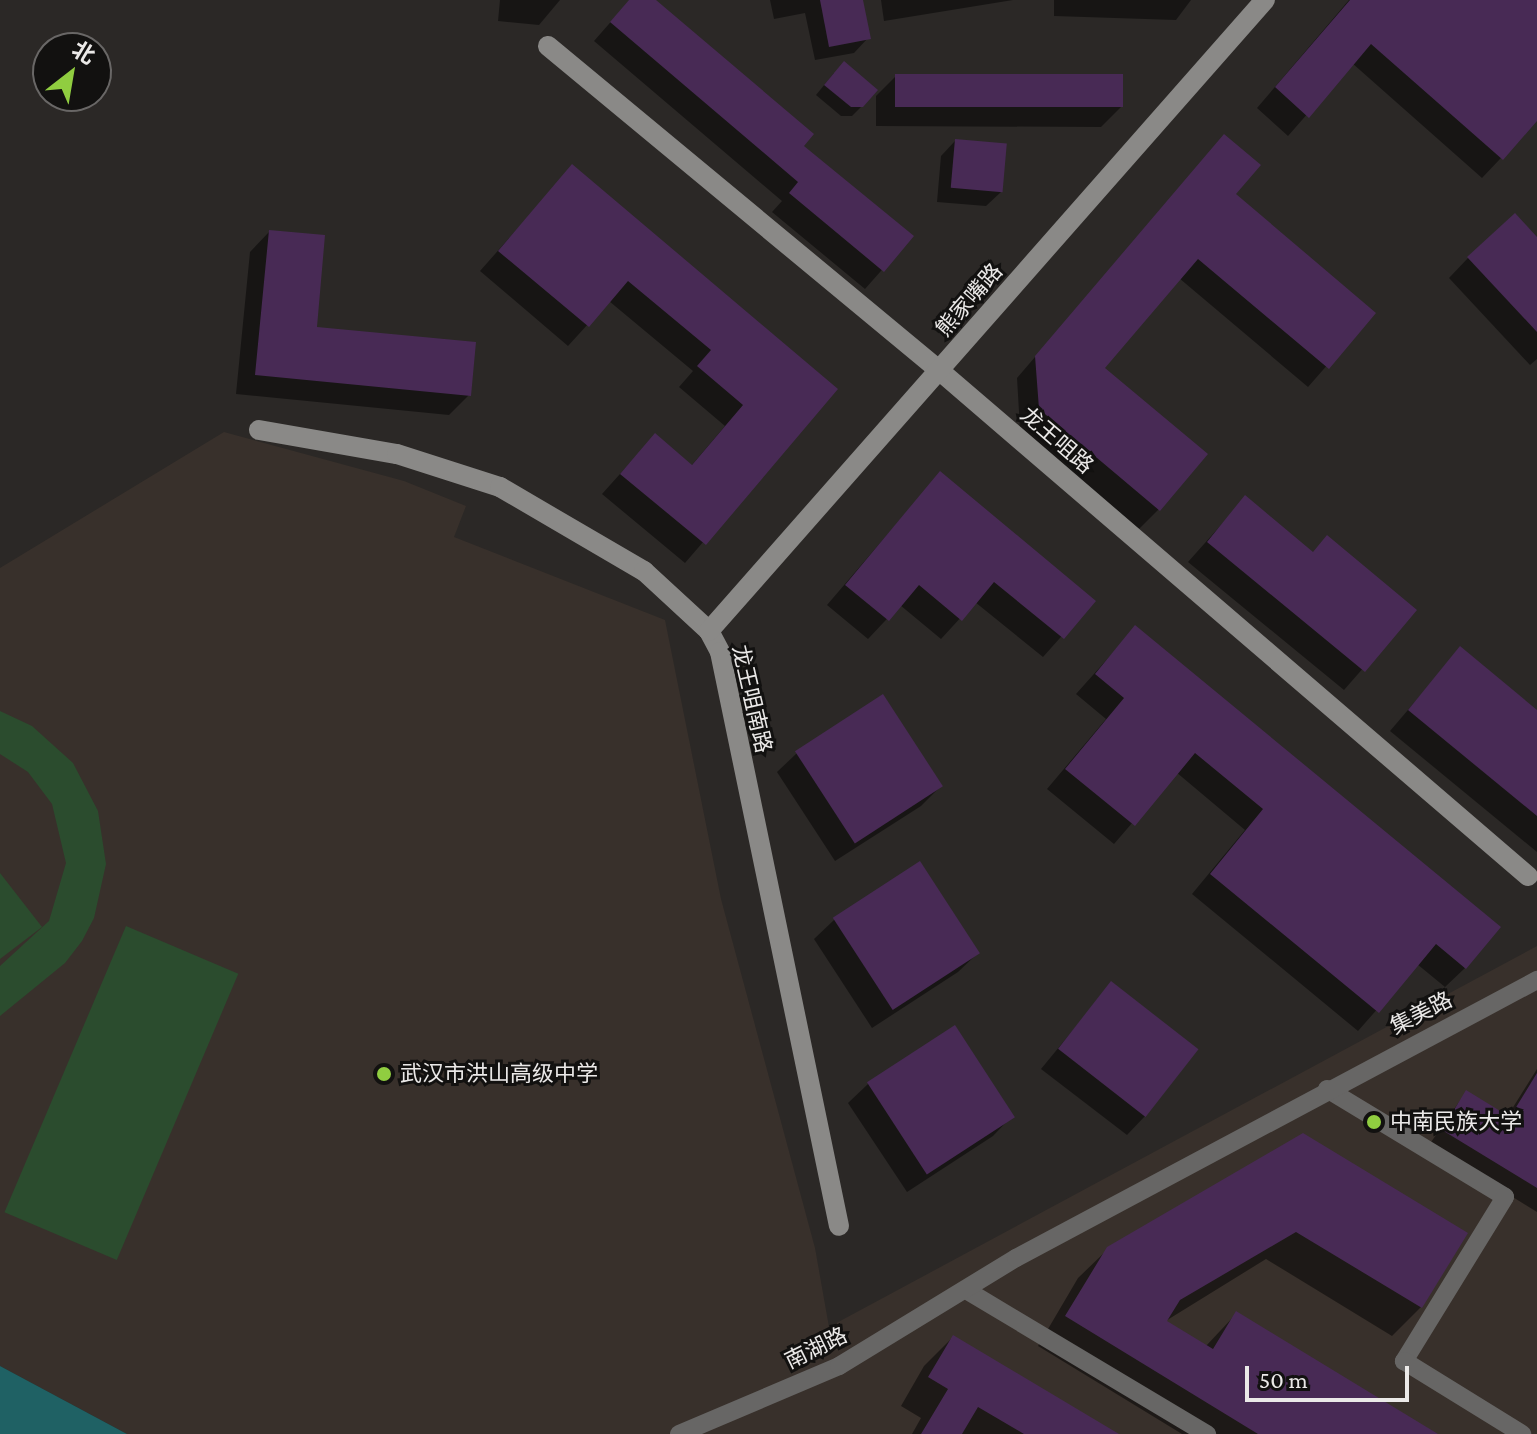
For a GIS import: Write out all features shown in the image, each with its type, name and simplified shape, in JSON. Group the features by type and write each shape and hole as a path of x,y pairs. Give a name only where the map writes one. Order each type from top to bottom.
{"street":[{"name":"熊家嘴路","path":"709,631 1265,0"},
{"name":"龙王咀路","path":"548,46 940,371 1528,876"},
{"name":"龙王咀南路","path":"259,430 397,454 500,487 644,571 709,631 720,652 839,1226"},
{"name":"集美路","path":"966,1290 1327,1089 1537,980"},
{"path":"1327,1089 1505,1197 1404,1361 1522,1434"},
{"path":"966,1290 1207,1434"},
{"name":"南湖路","path":"679,1434 839,1366 966,1290"}],"shaded area":[{"name":"武汉市洪山高级中学","path":"224,432 404,481 466,506 454,537 665,620 721,899 815,1248 829,1327 1537,946 1537,1434 127,1434 0,1366 0,568"}],"green space":[{"path":"0,711 32,726 73,763 98,811 106,864 94,918 82,941 65,963 0,1016 0,966 49,921 66,863 52,804 28,772 0,754"},
{"path":"0,873 42,927 0,959"},
{"path":"126,926 238,974 117,1260 4,1212"}],"water":[{"path":"0,1366 127,1434 0,1434"}],"building":[{"path":"629,0 656,0 814,134 804,146 914,236 884,272 789,193 798,182 610,22"},
{"path":"820,0 863,0 871,39 829,47"},
{"path":"1350,0 1537,0 1537,121 1503,160 1371,44 1309,118 1275,87"},
{"path":"844,61 878,90 863,107 851,107 824,85"},
{"path":"895,74 1123,74 1123,107 895,107"},
{"path":"1224,134 1261,165 1236,194 1376,313 1329,369 1198,259 1105,368 1208,454 1160,511 1039,409 1035,356"},
{"path":"955,139 1007,144 1003,192 951,188"},
{"path":"572,164 838,389 706,545 620,474 655,433 692,465 743,405 697,366 711,350 628,281 589,327 498,251"},
{"path":"1515,213 1537,237 1537,332 1467,257"},
{"path":"269,230 325,235 317,327 476,342 471,396 255,375"},
{"path":"940,471 1096,601 1064,639 994,582 962,621 919,585 889,621 845,585"},
{"path":"1245,495 1313,552 1327,535 1417,610 1365,672 1207,542"},
{"path":"1135,625 1501,927 1466,969 1436,944 1379,1013 1210,874 1263,809 1195,753 1135,826 1065,769 1124,698 1095,674"},
{"path":"1460,646 1537,710 1537,816 1408,710"},
{"path":"883,694 943,786 855,843 795,751"},
{"path":"920,861 980,953 893,1010 833,918"},
{"path":"1111,981 1198,1049 1146,1117 1058,1049"},
{"path":"955,1025 1015,1117 927,1174 867,1082"},
{"path":"1537,1073 1537,1188 1442,1130 1466,1090 1510,1117"},
{"path":"1303,1133 1468,1233 1422,1308 1296,1232 1180,1300 1167,1321 1213,1349 1236,1311 1438,1434 1258,1434 1065,1316 1107,1247"},
{"path":"953,1335 1119,1434 1024,1434 978,1407 962,1434 921,1434 948,1389 928,1377"}],"place":[{"name":"武汉市洪山高级中学","path":"384,1074"},
{"name":"中南民族大学","path":"1374,1122"}]}
